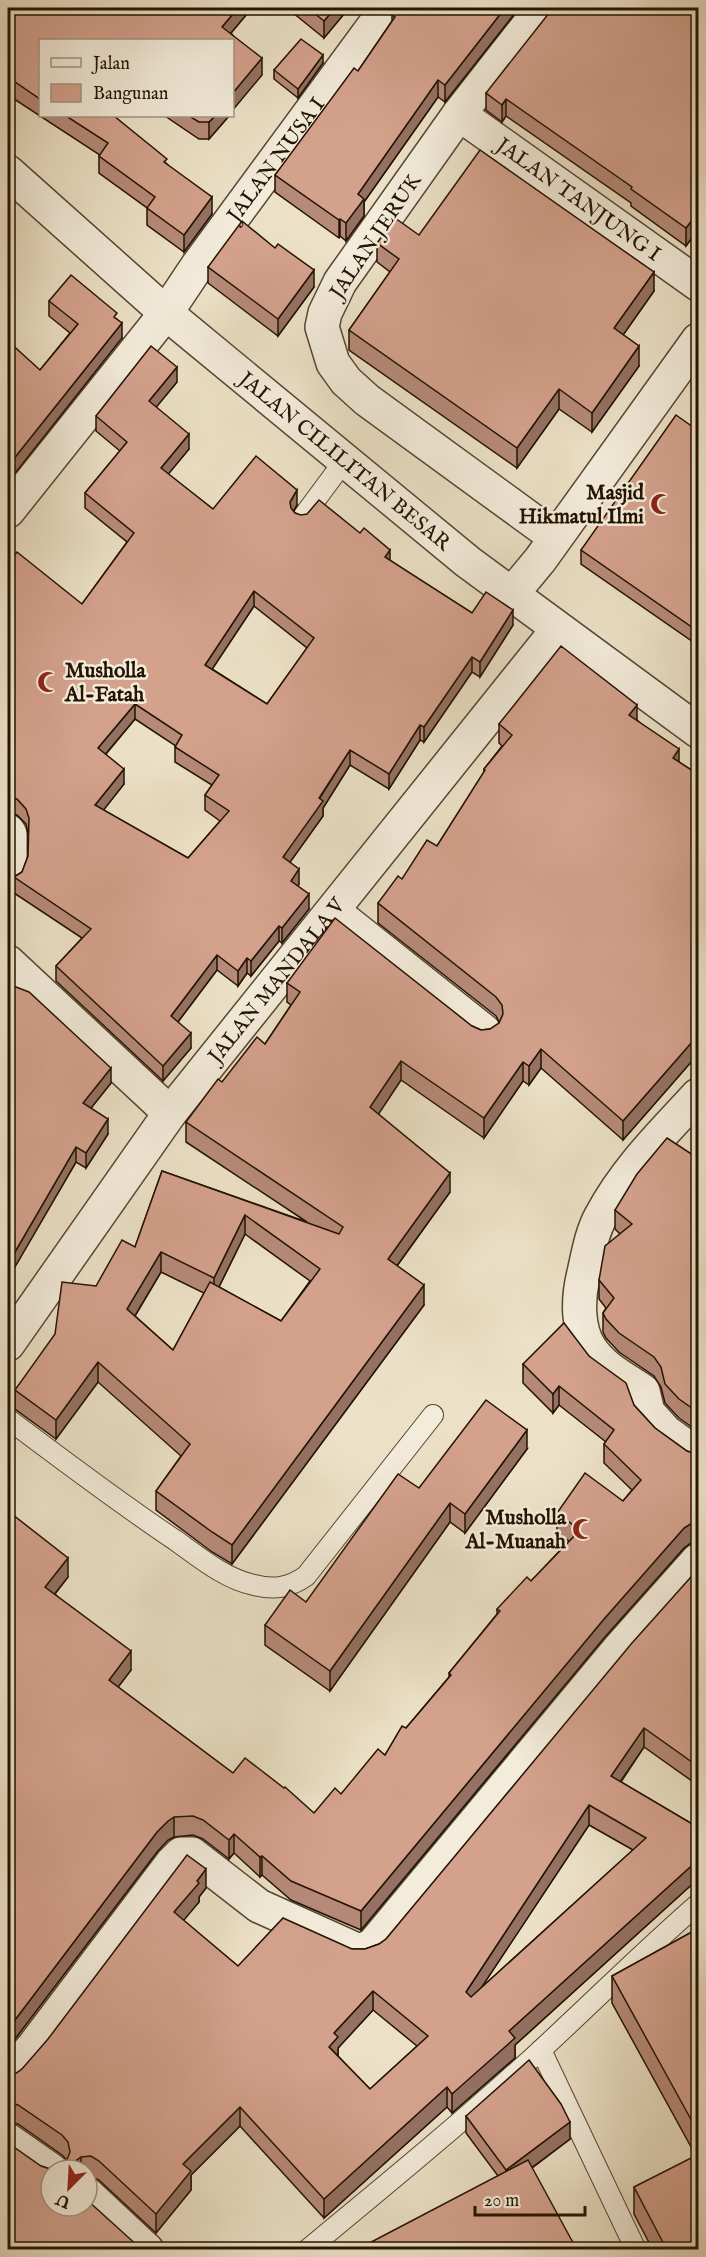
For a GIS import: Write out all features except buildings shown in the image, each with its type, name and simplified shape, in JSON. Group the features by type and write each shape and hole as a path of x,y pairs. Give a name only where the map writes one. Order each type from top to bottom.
{"street":[{"name":"JALAN NUSA I","path":"8,511 166,313 198,265 387,8"},
{"name":"JALAN JERUK","path":"542,8 459,114 340,282 325,313 322,327 333,363 346,381 367,400 555,537"},
{"name":"JALAN TANJUNG I","path":"459,114 699,284"},
{"name":"JALAN CILILITAN BESAR","path":"8,172 166,313 468,562 699,730"},
{"path":"511,595 699,340"},
{"name":"JALAN MANDALA V","path":"8,1344 170,1113 558,629"},
{"path":"8,831 10,834 10,867 8,875"},
{"path":"333,911 484,1031"},
{"path":"8,962 170,1113"},
{"path":"699,1095 629,1170 600,1217 592,1239 579,1295 582,1331 590,1347 607,1368 643,1391 648,1412 666,1432 699,1455"},
{"path":"8,2076 33,2047 181,1854 192,1854 259,1906 359,1951 372,1946 618,1650 699,1560"},
{"path":"8,2140 39,2162"},
{"path":"99,2205 147,2250"}],"lane":[{"path":"302,518 345,460"},
{"path":"8,1419 136,1514 218,1570 252,1585 275,1589 292,1585 306,1576 433,1415"},
{"path":"307,2250 429,2150 663,1934 699,1904"},
{"path":"541,2049 636,2250"}],"place":[{"name":"Masjid Hikmatul Ilmi","path":"661,504"},
{"name":"Musholla Al-Fatah","path":"48,682"},
{"name":"Musholla Al-Muanah","path":"583,1529"}]}
